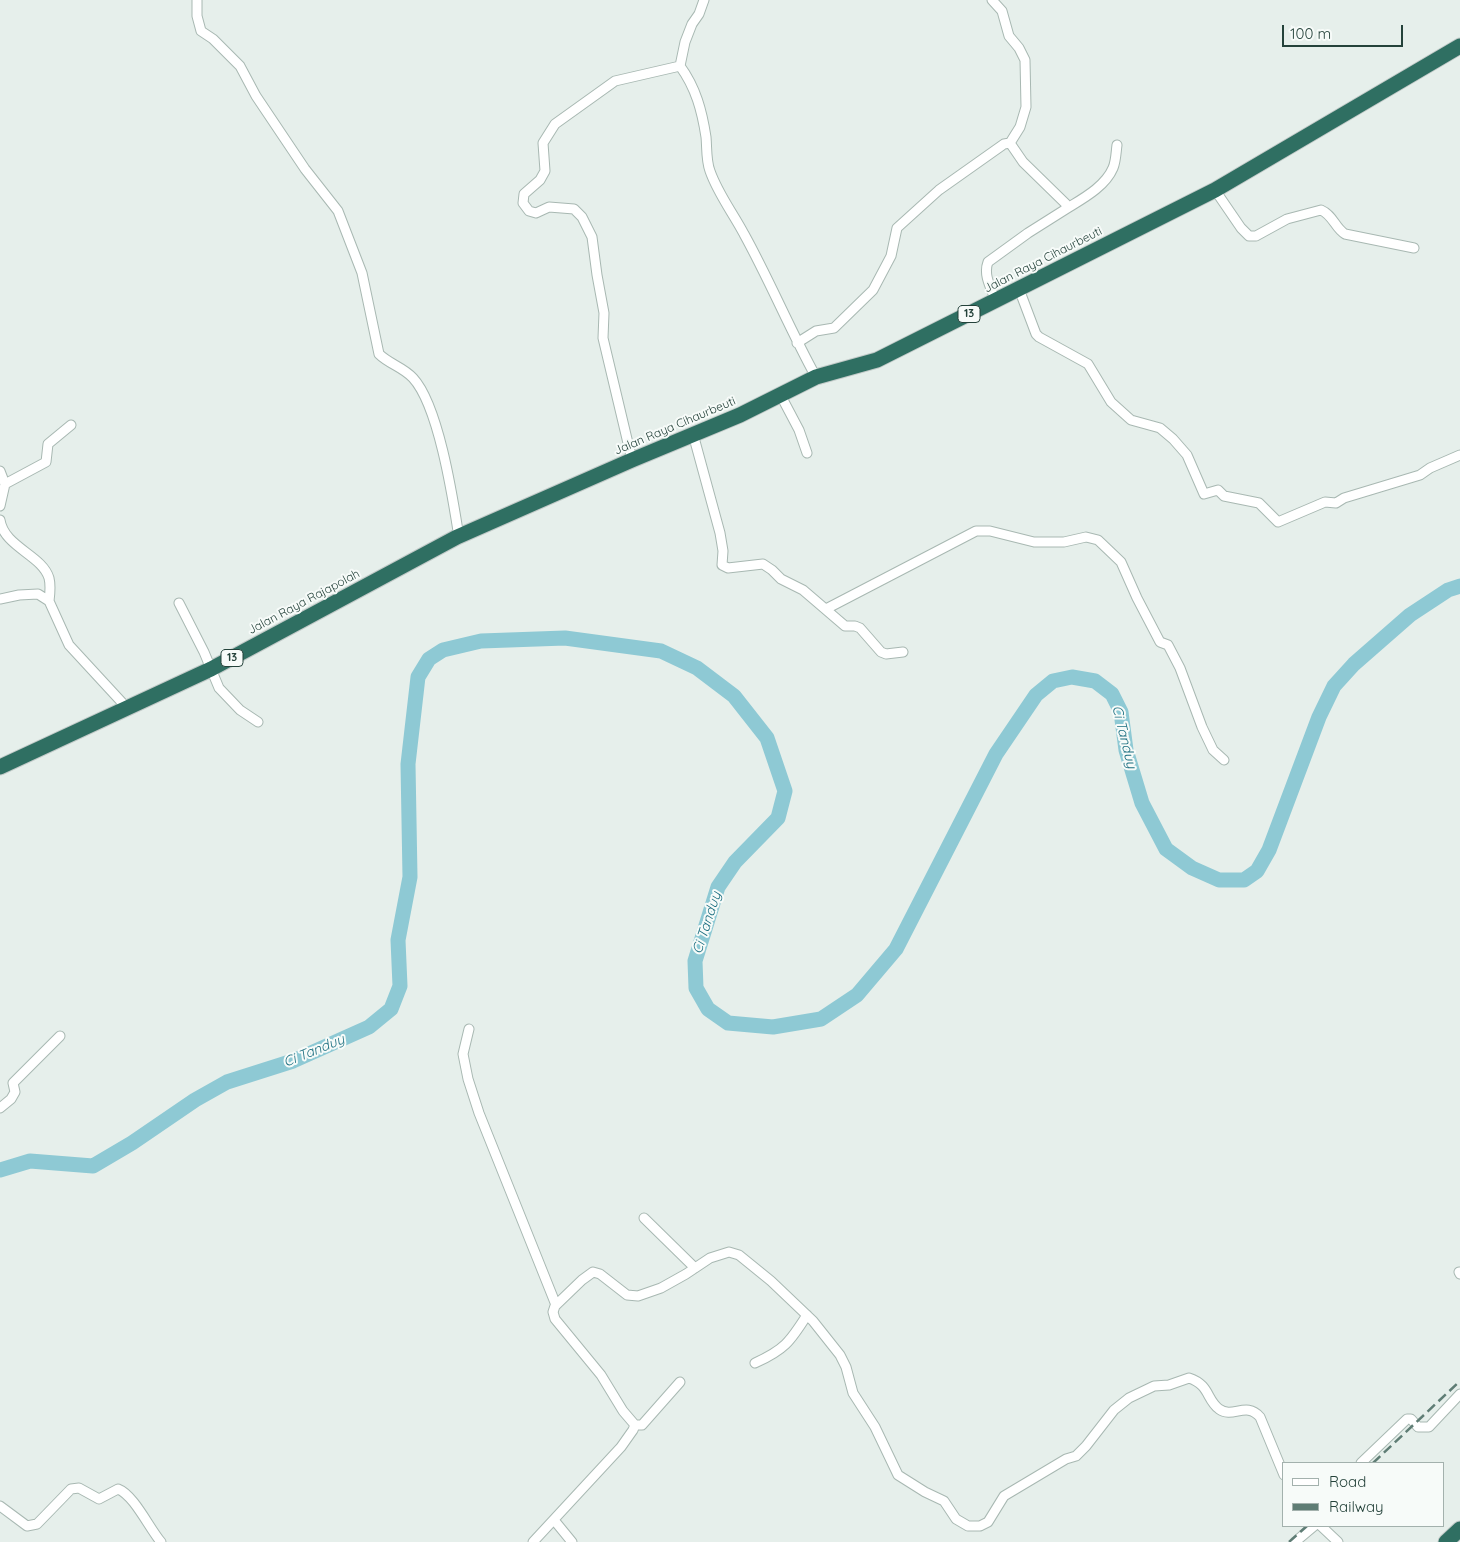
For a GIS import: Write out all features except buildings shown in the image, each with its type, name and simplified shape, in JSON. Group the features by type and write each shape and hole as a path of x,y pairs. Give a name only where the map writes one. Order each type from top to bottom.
{"highway":[{"name":"Jalan Raya Cihaurbeuti","path":"457,537 740,415 816,377 877,360 1215,190 1460,46"},
{"name":"Jalan Raya Rajapolah","path":"0,768 212,669 457,537"},
{"path":"1446,1542 1460,1529"}],"street":[{"path":"197,0 197,16 201,31 213,39 240,66 256,96 305,170 338,211 362,273 379,354 386,361 396,365 413,377 421,388 435,422 452,488 458,531 457,537"},
{"path":"704,0 685,42 680,66 693,85 699,100 709,169 816,377"},
{"path":"992,0 1002,11 1009,36 1019,48 1025,60 1026,107 1020,127 1010,144"},
{"path":"632,460 603,338 604,313 596,275 592,237 582,217 574,209 549,207 536,213 529,211 523,203 524,194 540,180 545,171 542,142 554,124 615,81 680,66"},
{"path":"797,343 816,331 834,328 873,290 890,256 897,228 939,190 1004,144 1010,144"},
{"path":"1010,144 1023,162 1066,204 1066,209"},
{"path":"996,301 986,275 988,262 1028,233 1088,195 1108,178 1113,167 1117,145"},
{"path":"1215,190 1241,228 1249,236 1256,236 1286,219 1321,210 1330,216 1340,231 1345,234 1414,248"},
{"path":"1019,289 1036,334 1088,364 1111,402 1131,420 1160,428 1173,440 1187,455 1204,494 1218,490 1224,496 1259,503 1278,522 1325,502 1336,503 1344,498 1420,476 1430,468 1460,455"},
{"path":"780,394 799,430 807,453"},
{"path":"5,484 46,462 48,444 71,425"},
{"path":"693,434 720,533 723,552 722,565 728,568 763,564 781,579 804,590 845,626 860,628 883,654 903,652"},
{"path":"0,471 5,484 0,506"},
{"path":"0,520 1,525 21,550 40,564 46,571 50,585 49,601 69,645 128,709"},
{"path":"826,609 976,531 990,531 1034,542 1064,542 1086,537 1094,538 1106,546 1124,566 1137,598 1159,641 1168,645 1178,664 1201,725 1212,747 1224,760"},
{"path":"0,599 19,594 38,594 49,601"},
{"path":"179,603 212,669 219,688 240,710 258,722"},
{"path":"469,1029 463,1054 468,1079 479,1113 556,1305"},
{"path":"0,1108 11,1099 15,1092 13,1083 60,1036"},
{"path":"644,1218 695,1268"},
{"path":"635,1426 623,1411 601,1375 555,1319 553,1312 556,1305 593,1272 600,1274 627,1296 638,1296 661,1288 710,1258 729,1252 739,1255 771,1281 807,1315 844,1361 853,1393 875,1427 898,1475 944,1501 956,1519 968,1526 980,1526 988,1522 1004,1496 1066,1459 1076,1456 1095,1437 1114,1410 1129,1398 1154,1386 1168,1385 1189,1378 1202,1384 1219,1408 1228,1412 1250,1409 1256,1412 1260,1417 1282,1470"},
{"path":"755,1363 774,1354 785,1346 807,1315"},
{"path":"635,1426 640,1426 645,1422 680,1382"},
{"path":"1362,1462 1407,1419 1411,1419 1418,1427 1429,1427 1460,1394"},
{"path":"533,1542 628,1438 635,1426"},
{"path":"0,1506 27,1526 37,1524 71,1489 79,1488 98,1499 118,1489 130,1499 161,1542"},
{"path":"554,1520 572,1542"},
{"path":"1295,1542 1313,1527"},
{"path":"1322,1527 1338,1542"}],"waterway":[{"name":"Ci Tanduy","path":"0,1170 30,1161 93,1166 132,1143 195,1100 227,1082 293,1061 369,1027 391,1009 400,986 398,940 410,877 408,764 418,677 429,659 443,650 481,641 565,638 661,651 697,668 734,696 767,738 785,791 778,818 735,862 718,887 695,961 696,988 708,1009 728,1023 773,1027 821,1019 857,995 896,949 996,754 1036,695 1053,681 1072,677 1095,681 1112,694 1121,712 1126,750 1142,803 1166,849 1192,868 1219,880 1244,880 1257,871 1269,850 1319,717 1334,686 1354,664 1410,615 1448,590 1460,586"}],"railway":[{"path":"1374,1462 1460,1381"},
{"path":"1289,1542 1306,1527"}]}
